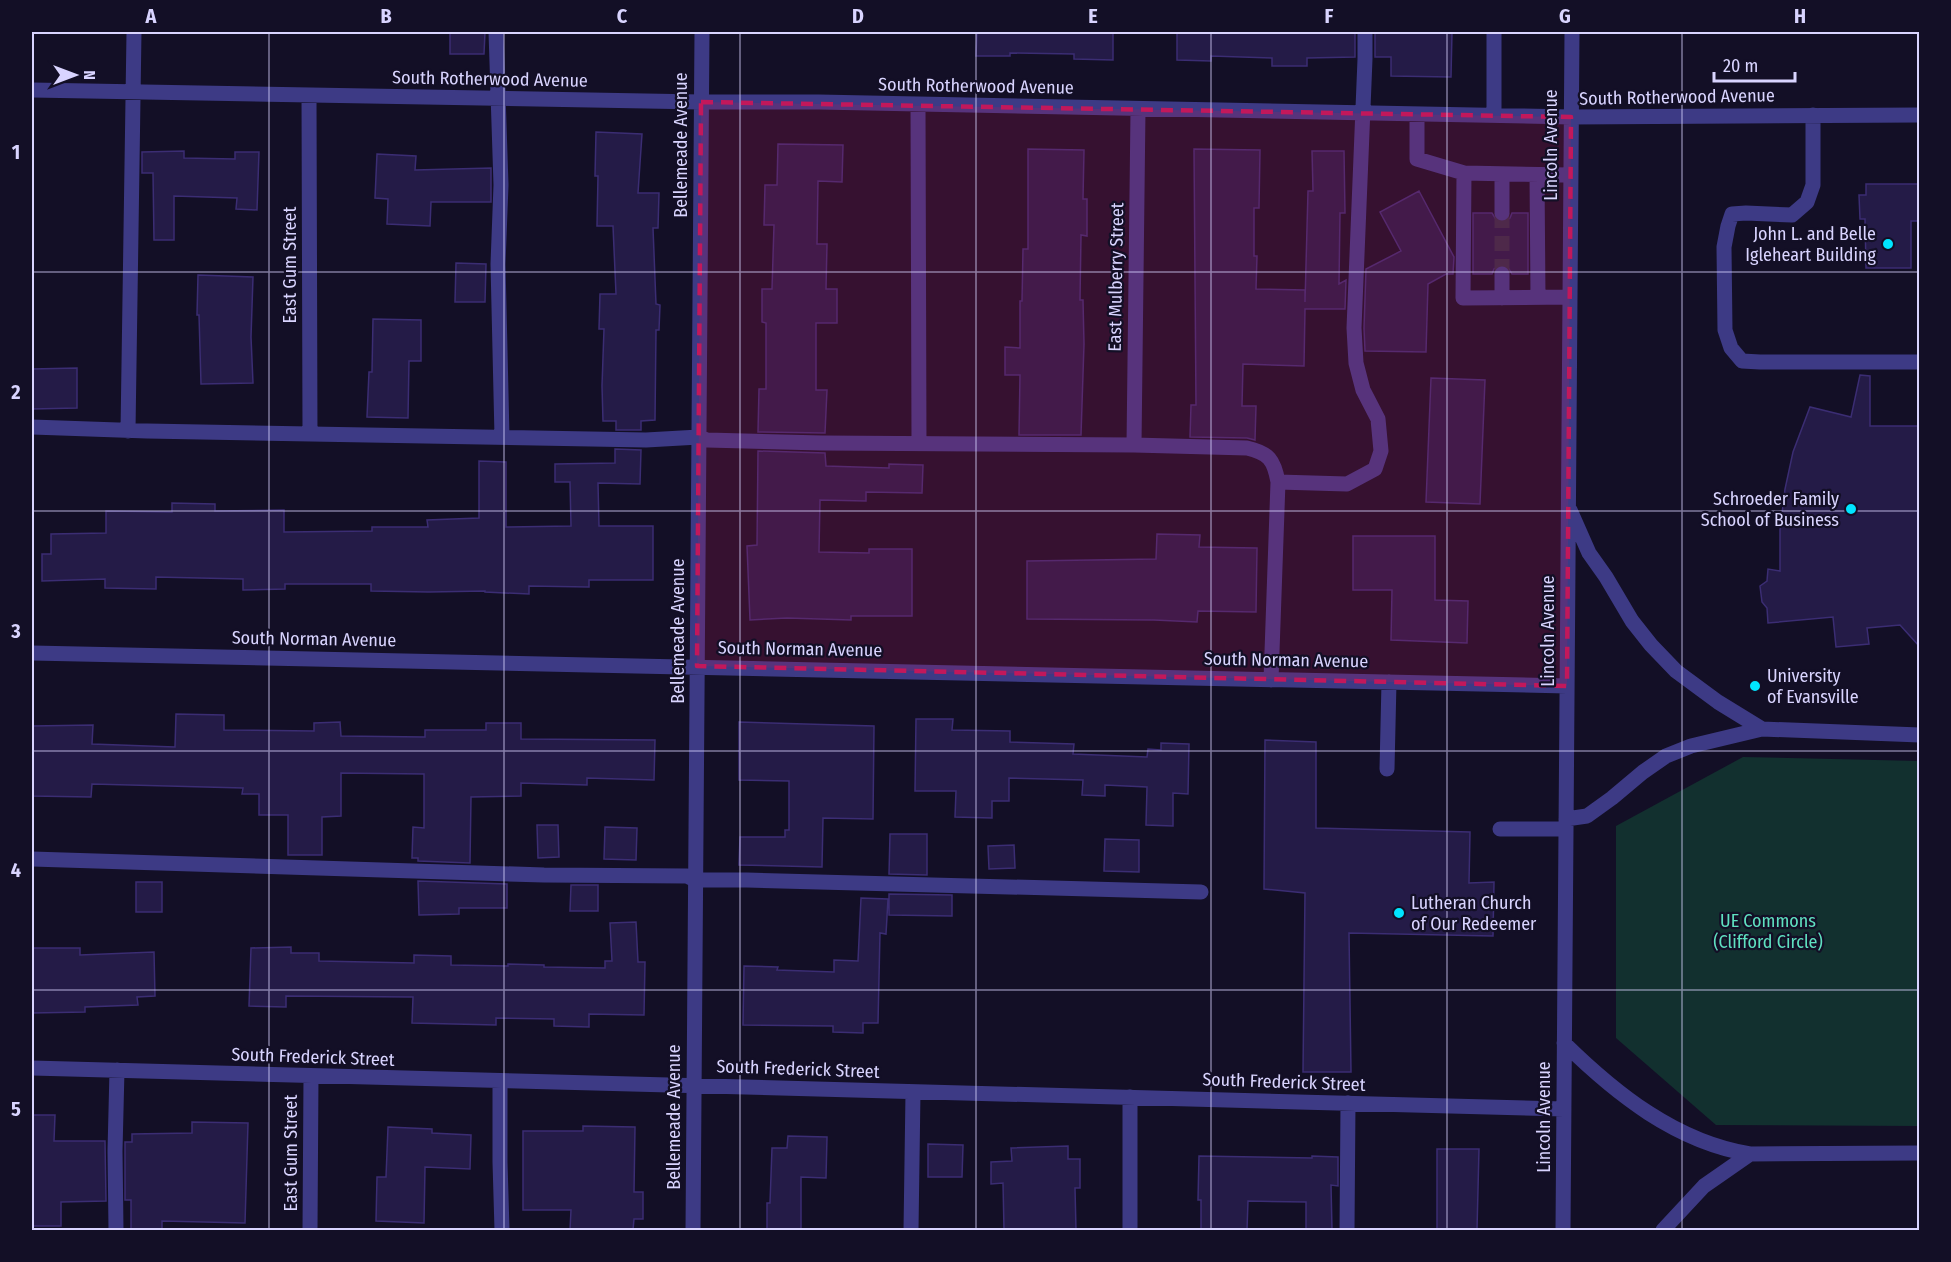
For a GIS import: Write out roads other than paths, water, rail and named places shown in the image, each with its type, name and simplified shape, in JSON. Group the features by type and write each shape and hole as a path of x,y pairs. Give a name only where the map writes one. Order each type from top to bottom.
{"street":[{"path":"128,430 134,32"},
{"path":"496,32 501,185 498,264 502,437"},
{"name":"Bellemeade Avenue","path":"693,1230 702,32"},
{"path":"1278,482 1347,484 1375,469 1381,451 1377,419 1364,390 1356,363 1354,328 1365,32"},
{"path":"1494,32 1494,115"},
{"name":"Lincoln Avenue","path":"1563,1230 1572,32"},
{"name":"South Rotherwood Avenue","path":"32,90 819,102 1416,115 1571,117 1920,115"},
{"name":"East Gum Street","path":"309,95 310,435"},
{"path":"918,105 919,444"},
{"name":"East Mulberry Street","path":"1134,445 1138,110"},
{"path":"1416,115 1416,159 1464,173 1570,175"},
{"path":"1813,115 1813,185 1808,202 1792,216 1732,214 1724,248 1725,330 1731,348 1742,361 1920,362"},
{"path":"1464,173 1463,298 1569,297"},
{"path":"1502,175 1502,213"},
{"path":"1537,175 1538,297"},
{"path":"1502,274 1502,298"},
{"path":"32,427 310,435 646,440 699,437 707,440 822,443 1247,448 1260,451 1268,456 1275,469 1278,482 1271,680"},
{"path":"1568,504 1589,553 1632,621 1651,645 1676,671 1718,702 1762,729"},
{"name":"South Norman Avenue","path":"32,653 1567,686"},
{"path":"1387,770 1389,682"},
{"path":"1500,829 1566,824 1587,816 1666,756 1691,746 1762,729 1920,735"},
{"path":"32,860 544,875 687,876 695,880 1201,892"},
{"path":"1564,1043 1608,1083 1653,1116 1696,1140 1724,1150 1750,1154 1920,1152"},
{"name":"South Frederick Street","path":"32,1068 1564,1109"},
{"path":"116,1230 117,1070"},
{"name":"East Gum Street","path":"310,1230 311,1076"},
{"path":"500,1081 502,1230"},
{"path":"911,1230 913,1092"},
{"path":"1130,1097 1130,1230"},
{"path":"1347,1230 1348,1103"},
{"path":"1663,1230 1704,1186 1750,1154"}],"tunnel":[{"path":"1502,213 1502,274"}],"place":[{"name":"John L. and Belle Igleheart Building","path":"1888,244"},
{"name":"Schroeder Family School of Business","path":"1851,509"},
{"name":"University of Evansville","path":"1755,686"},
{"name":"Lutheran Church of Our Redeemer","path":"1399,913"}],"park label":[{"name":"UE Commons (Clifford Circle)","path":"1768,931"}]}
